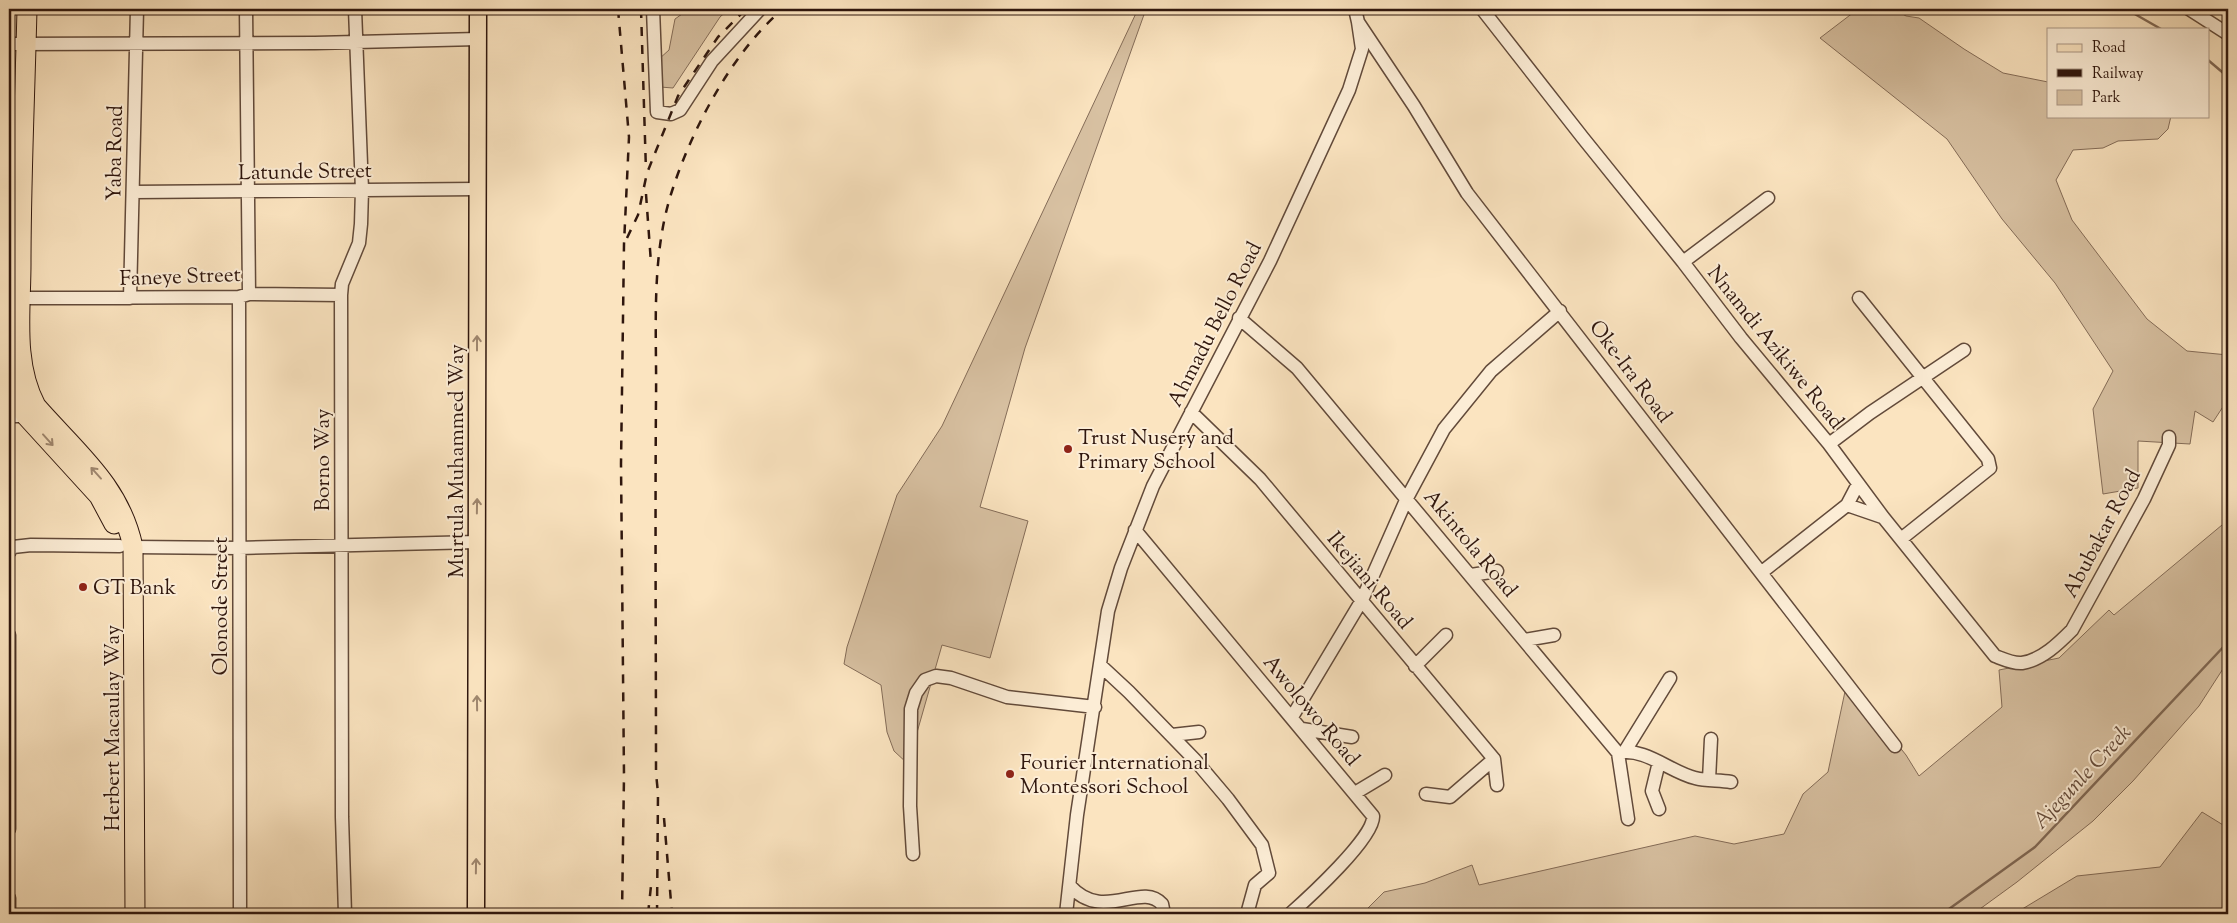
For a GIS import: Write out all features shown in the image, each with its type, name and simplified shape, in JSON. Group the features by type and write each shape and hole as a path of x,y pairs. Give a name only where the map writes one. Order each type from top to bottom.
{"highway":[{"name":"Herbert Macaulay Way","path":"16,9 15,303 21,361 28,391 36,406 112,491 122,511 127,547 135,914"},
{"name":"Herbert Macaulay Way","path":"17,44 27,9"},
{"name":"Herbert Macaulay Way","path":"9,380 18,405 17,416 99,496 127,547 123,611 126,914"}],"main road":[{"name":"Murtula Muhammed Way","path":"476,914 478,9"}],"street":[{"name":"Yaba Road","path":"130,298 138,9"},
{"name":"Olonode Street","path":"240,914 240,548 244,296 248,192 246,9"},
{"name":"Borno Way","path":"344,914 341,295 351,260 359,244 362,190 355,9"},
{"path":"653,9 657,112 671,114 680,110 712,61 760,9"},
{"name":"Oke-Ira Road","path":"1355,9 1358,22 1414,106 1467,193 1560,311 1632,408 1762,572 1894,746"},
{"name":"Nnamdi Azikiwe Road","path":"1482,9 1588,146 1683,262 1741,338 1829,444 1883,517 1995,656 2022,663 2041,655 2058,644"},
{"path":"2189,9 2228,34"},
{"name":"Ahmadu Bello Road","path":"1066,914 1077,815 1095,708 1108,611 1152,486 1270,261 1349,90 1362,49 1358,22"},
{"path":"17,44 355,42 478,39"},
{"name":"Latunde Street","path":"133,192 477,189"},
{"path":"1683,262 1768,198"},
{"name":"Faneye Street","path":"15,303 130,298 341,295"},
{"path":"1859,298 1988,459 1990,468 1901,539"},
{"path":"1292,717 1362,600 1407,498 1444,428 1491,371 1560,311"},
{"name":"Akintola Road","path":"1239,318 1297,368 1525,640 1622,752"},
{"path":"1829,444 1964,350"},
{"name":"Ikejiani Road","path":"1191,412 1260,479 1494,759"},
{"name":"Abubakar Road","path":"2058,644 2072,630 2144,499 2169,445 2170,437"},
{"path":"1762,572 1847,505 1858,484"},
{"path":"1847,505 1883,517"},
{"name":"Awolowo Road","path":"1135,530 1373,816 1372,826 1341,865 1290,914"},
{"path":"9,552 13,547 31,545 240,548 477,542"},
{"path":"1471,575 1497,571"},
{"path":"9,635 9,829"},
{"path":"1415,666 1446,635"},
{"path":"1525,640 1554,635"},
{"path":"1101,666 1172,735 1228,799 1262,845 1269,873 1256,885 1246,914"},
{"path":"913,854 910,806 912,709 916,693 925,680 936,676 952,678 1007,696 1095,708"},
{"path":"1628,819 1622,752 1670,678"},
{"path":"1302,730 1352,737"},
{"path":"1172,735 1199,732"},
{"path":"1710,780 1711,739"},
{"path":"1622,752 1659,762 1695,778 1730,782"},
{"path":"1494,759 1497,785"},
{"path":"1426,794 1450,797 1494,759"},
{"path":"1659,762 1652,791 1659,809"},
{"path":"1355,793 1385,775"},
{"path":"1070,886 1077,895 1097,904 1116,903 1138,897 1152,897 1162,904 1164,914"},
{"path":"9,898 9,914"}],"green space":[{"path":"689,9 729,9 720,17 673,88 660,87 649,68 669,50 675,19"},
{"path":"1138,9 1146,9 1025,348 980,507 1028,521 990,658 942,645 908,764 894,751 887,732 881,685 844,664 847,647 897,495 942,426"},
{"path":"1858,9 1894,9 1906,16 1919,18 2003,73 2047,82 2047,118 2171,118 2168,129 2158,139 2118,141 2103,148 2073,150 2056,180 2072,220 2147,319 2187,351 2228,355 2228,399 2213,422 2195,411 2190,444 2138,441 2138,488 2103,494 2093,409 2113,371 2055,283 2002,219 1947,139 1820,38"},
{"path":"2228,520 2228,661 2199,706 2133,781 2093,821 2017,882 1973,914 1362,914 1384,892 1425,883 1472,865 1479,885 1695,836 1734,844 1784,834 1803,794 1828,772 1847,682 1906,755 1919,776 2002,707 1999,670 2059,658 2109,610 2114,615"},
{"path":"2202,812 2228,828 2228,914 2014,914 2077,876 2160,867"}],"waterway":[{"path":"2126,9 2159,28"},
{"path":"2210,62 2228,77"},
{"name":"Ajegunle Creek","path":"1942,914 2035,847 2228,642"}],"railway":[{"path":"618,9 629,137 624,244 621,464 624,776 622,914"},
{"path":"641,9 646,171"},
{"path":"627,238 638,215 647,173 678,96 718,37 746,9"},
{"path":"657,914 656,293 661,240 673,188 703,116 731,68 765,26 783,9"},
{"path":"646,194 651,263"},
{"path":"664,818 672,914"},
{"path":"648,914 651,886"}],"place":[{"name":"Trust Nusery and Primary School","path":"1068,449"},
{"name":"GT Bank","path":"83,587"},
{"name":"Fourier International Montessori School","path":"1010,774"}]}
